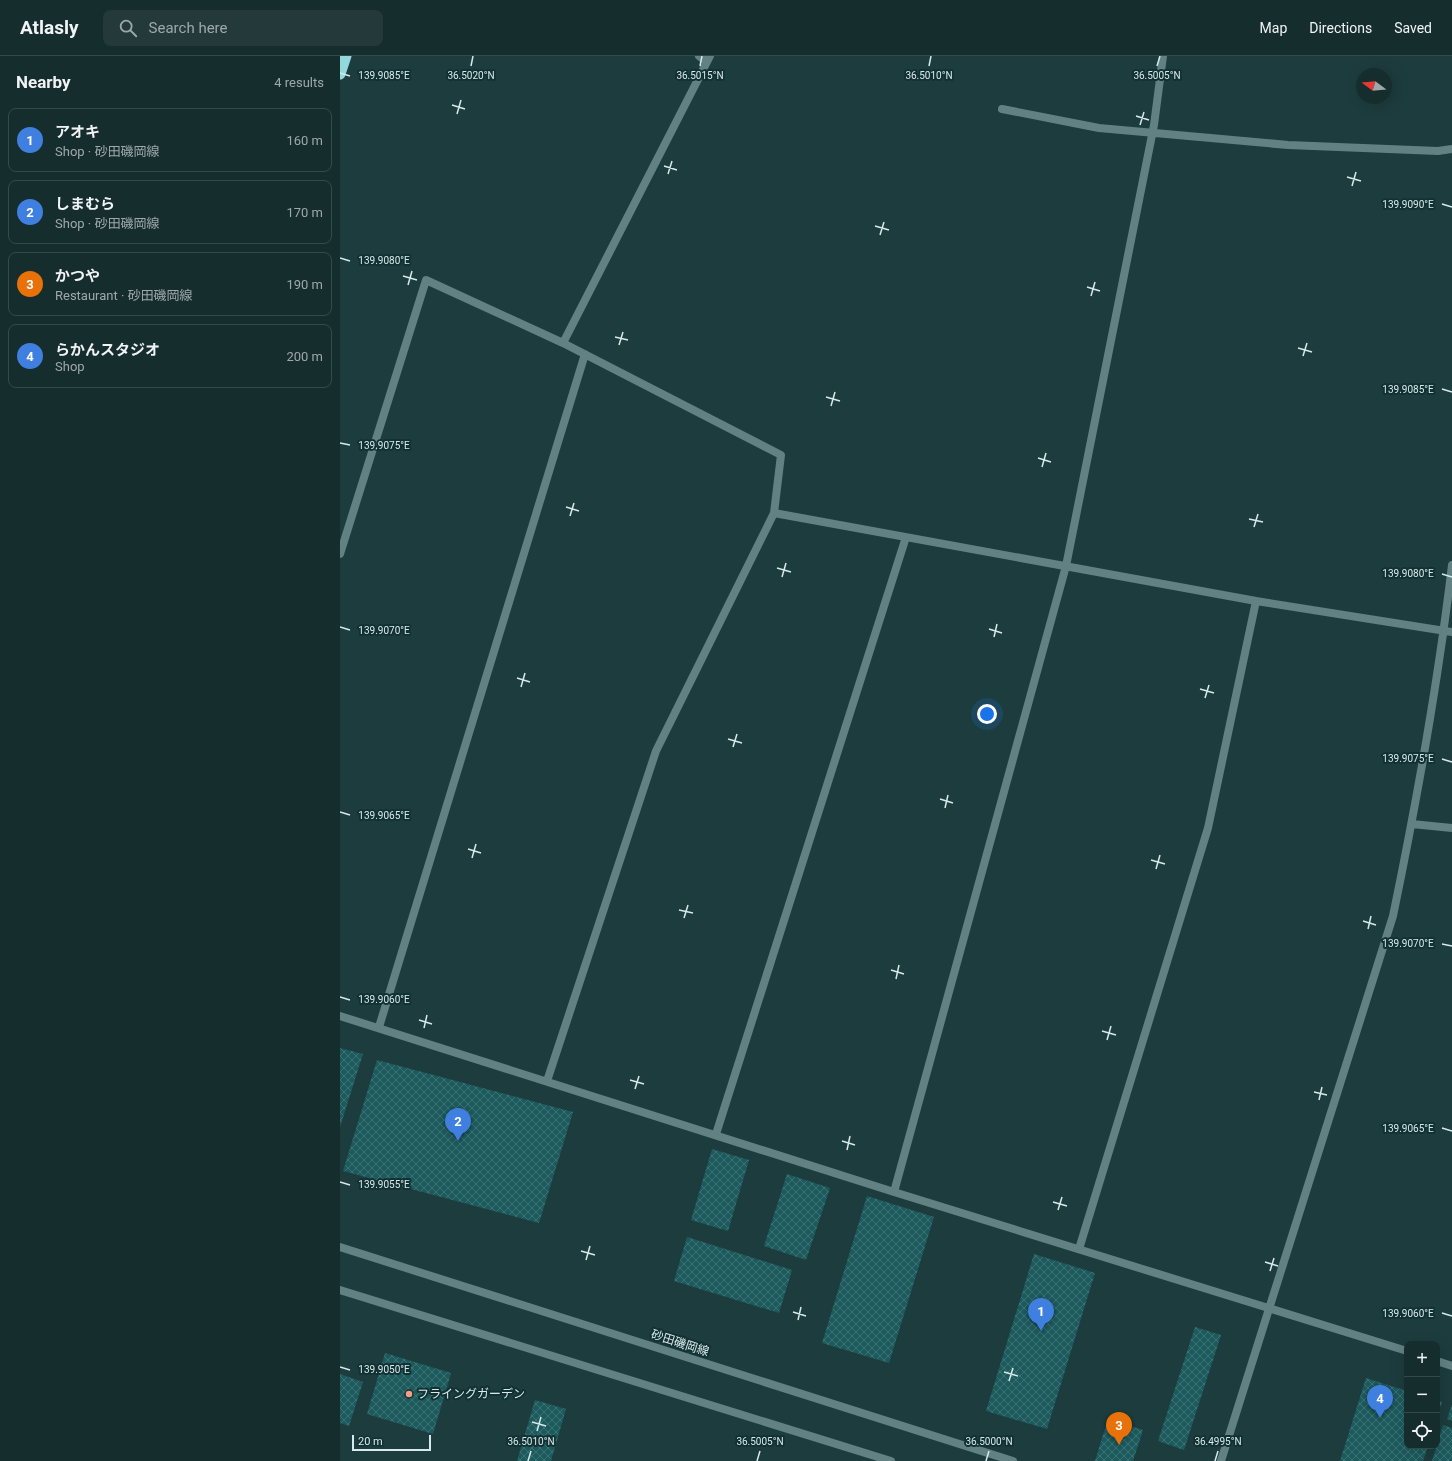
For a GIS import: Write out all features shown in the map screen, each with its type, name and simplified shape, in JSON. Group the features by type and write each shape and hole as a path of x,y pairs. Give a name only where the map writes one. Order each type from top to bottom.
{"highway":[{"path":"340,74 346,56"}],"street":[{"path":"563,343 709,59 699,56"},
{"path":"894,1192 1066,566 1152,132 1163,56"},
{"path":"1002,109 1099,128 1288,145 1438,150 1452,149"},
{"path":"340,554 426,280 563,343 781,455 774,513 656,751 547,1081"},
{"path":"379,1028 585,354"},
{"path":"774,513 1256,601 1448,632"},
{"path":"716,1134 906,537"},
{"path":"1221,1461 1393,916 1448,632 1452,565"},
{"path":"1079,1249 1208,828 1256,601"},
{"path":"1412,824 1452,828"},
{"path":"340,1016 716,1134 894,1192 1404,1350"},
{"name":"砂田磯岡線","path":"340,1247 1012,1461"},
{"path":"340,1290 891,1461"},
{"path":"1440,1362 1452,1366"}],"building":[{"path":"340,1048 363,1054 340,1127"},
{"path":"377,1060 573,1112 539,1223 343,1171"},
{"path":"712,1149 749,1160 728,1231 691,1220"},
{"path":"787,1174 830,1188 806,1260 764,1246"},
{"path":"867,1196 934,1217 889,1363 822,1343"},
{"path":"687,1237 792,1270 779,1313 674,1281"},
{"path":"1034,1254 1095,1273 1047,1429 986,1411"},
{"path":"1195,1327 1221,1335 1184,1450 1158,1441"},
{"name":"フライングガーデン","path":"385,1353 451,1373 433,1434 367,1414"},
{"path":"340,1374 363,1382 349,1426 340,1423"},
{"path":"1366,1378 1404,1390 1404,1449 1427,1449 1423,1461 1340,1461"},
{"path":"535,1400 566,1409 551,1461 517,1461"},
{"path":"1452,1404 1452,1421 1447,1419"},
{"path":"1108,1419 1143,1430 1133,1461 1095,1461"},
{"path":"1443,1425 1452,1428 1452,1461 1432,1461 1436,1449 1440,1449 1440,1435"}],"place":[{"name":"しまむら","path":"458,1141"},
{"name":"アオキ","path":"1041,1331"},
{"name":"フライングガーデン","path":"409,1394"},
{"name":"らかんスタジオ","path":"1380,1418"},
{"name":"かつや","path":"1119,1445"}]}
